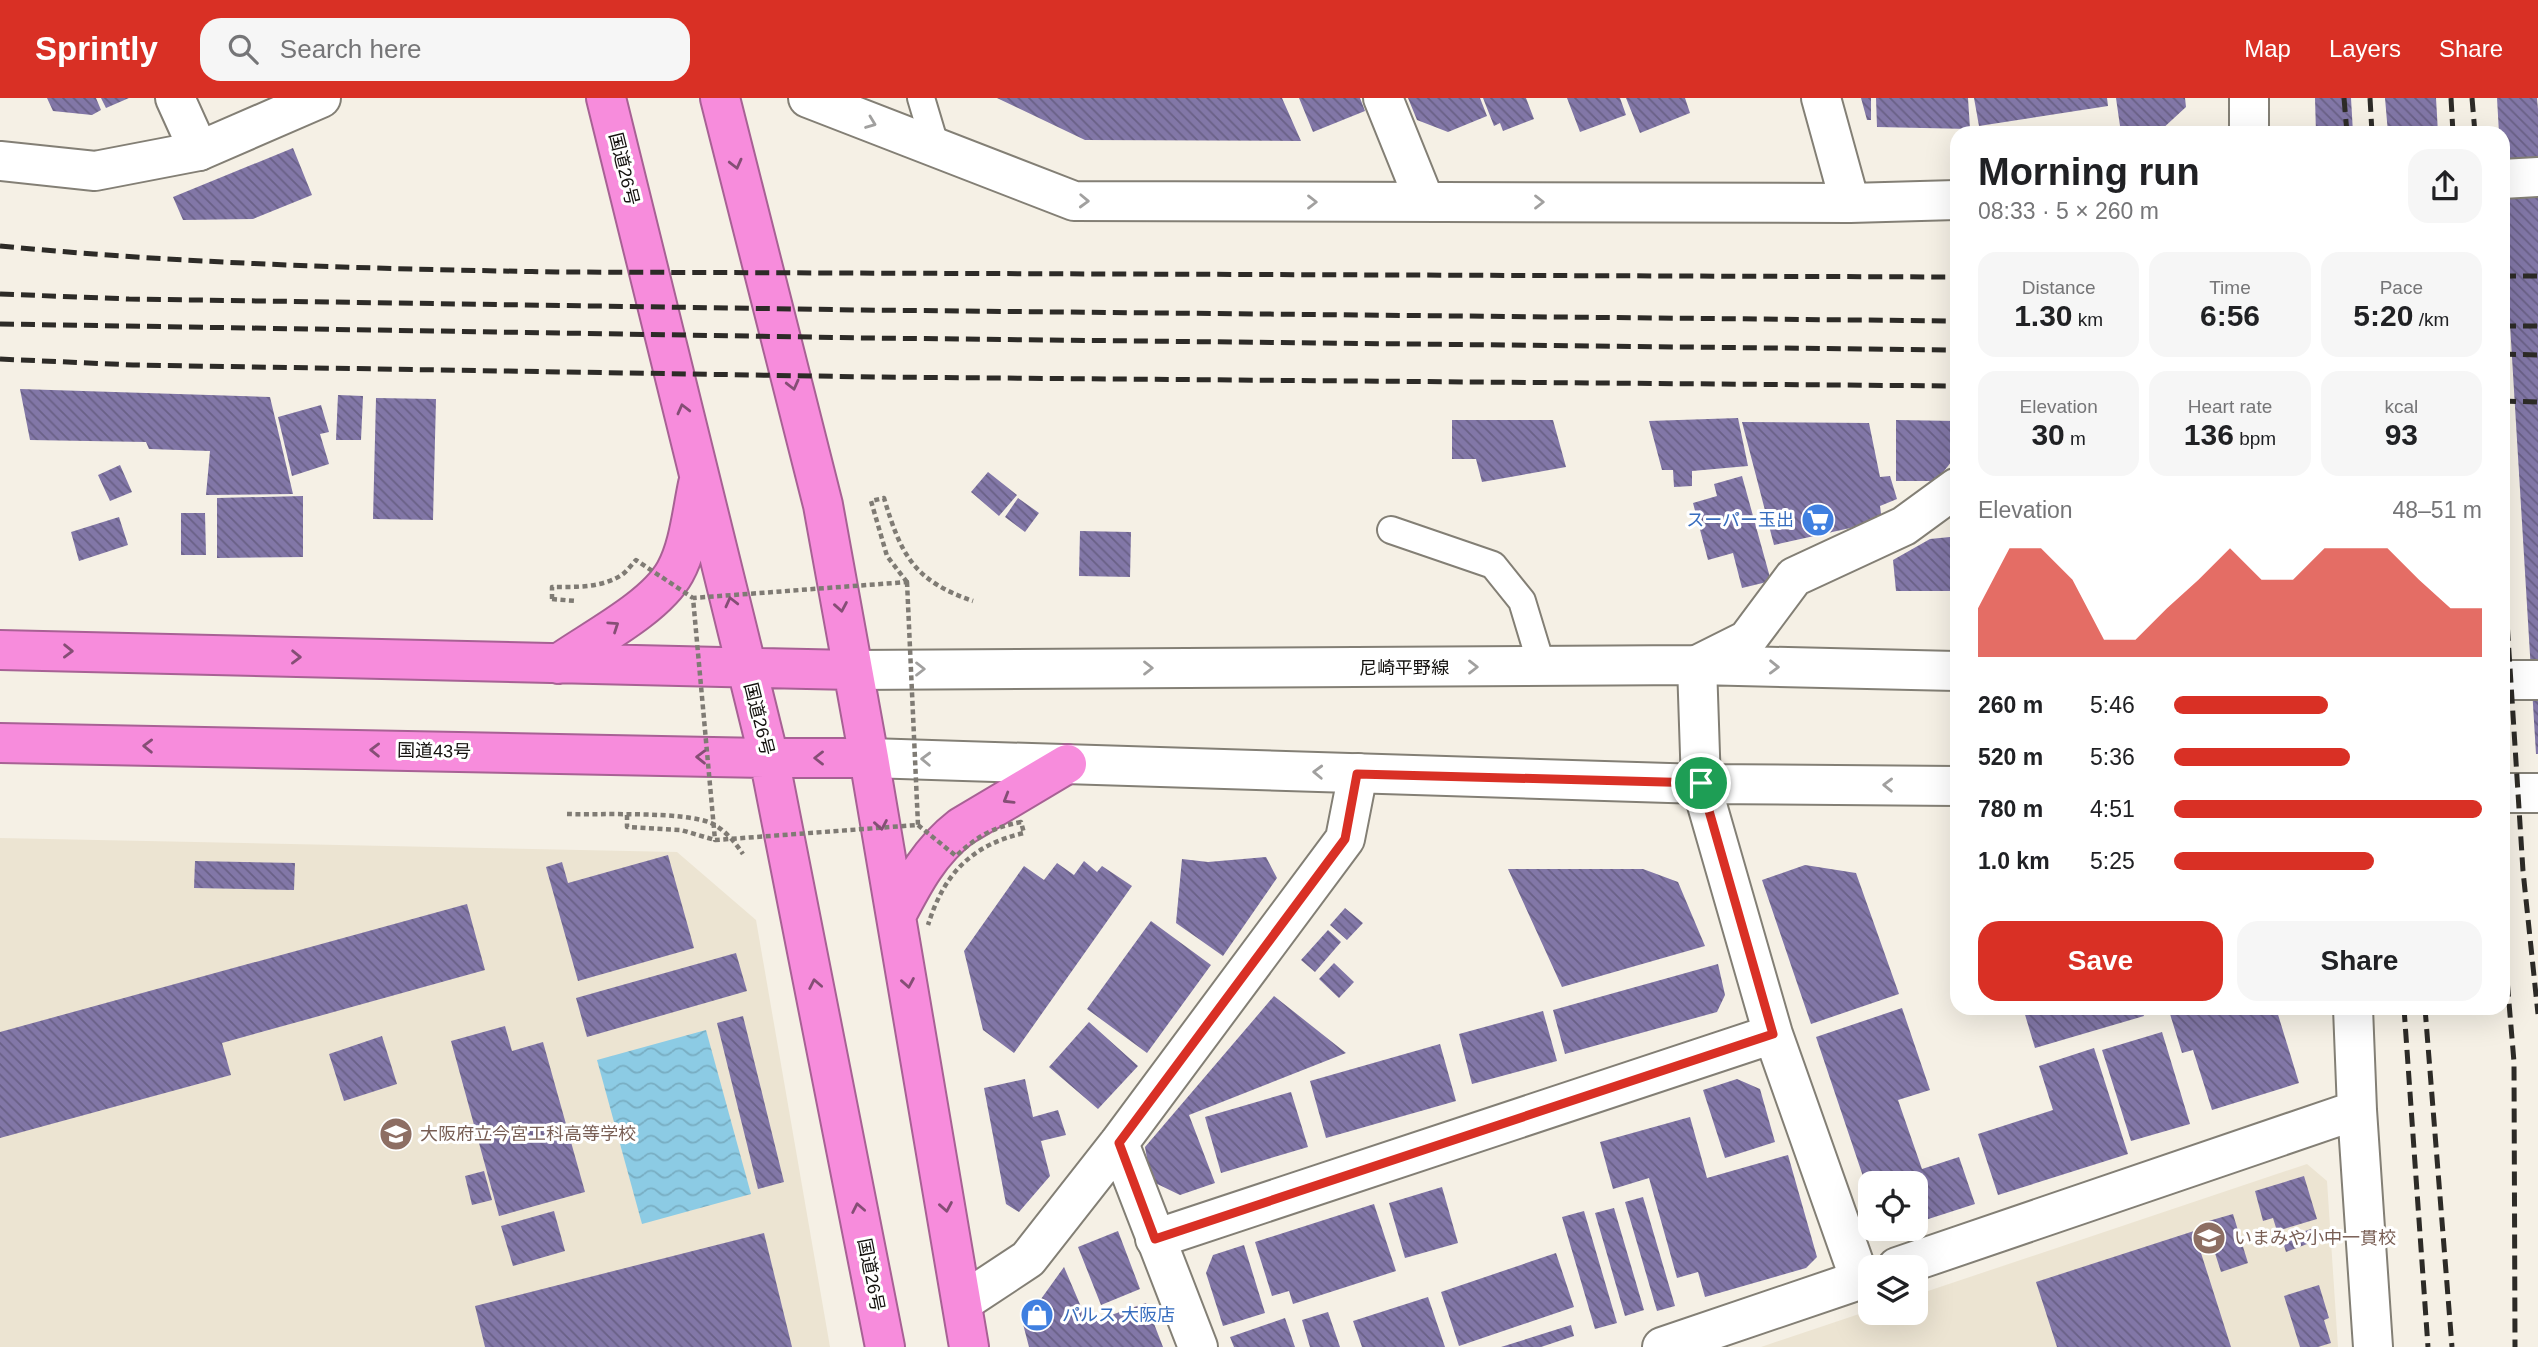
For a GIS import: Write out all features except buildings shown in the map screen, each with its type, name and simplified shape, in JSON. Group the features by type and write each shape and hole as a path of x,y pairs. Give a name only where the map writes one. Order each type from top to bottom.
{"highway":[{"name":"国道26号","path":"606,98 769,758 885,1347"},
{"path":"720,98 823,506 869,758 912,920 969,1347"},
{"path":"558,664 664,589 683,553 699,475"},
{"path":"0,649 852,670"},
{"name":"国道43号","path":"0,743 869,758"},
{"path":"912,920 918,874 946,839 961,827 1067,764"}],"street":[{"path":"176,98 199,151"},
{"path":"0,161 94,171 199,151 321,98"},
{"path":"808,98 1074,201 1850,203 1950,200"},
{"path":"1383,98 1425,202"},
{"path":"1821,98 1850,203"},
{"path":"2249,98 2249,126"},
{"path":"2510,179 2538,177"},
{"path":"1858,1257 1773,1034 1701,783 1697,665 1747,640 1794,577 1904,526 1950,492"},
{"name":"尼崎平野線","path":"852,670 1697,665 1950,671"},
{"path":"2510,680 2538,680"},
{"path":"869,758 1701,783 1950,786"},
{"path":"962,1302 1028,1259 1119,1143 1345,839 1357,774"},
{"path":"2510,793 2538,793"},
{"path":"2353,1015 2373,1347"},
{"path":"1155,1239 1773,1034"},
{"path":"1928,1256 2357,1110"},
{"path":"1119,1143 1198,1347"},
{"path":"1662,1347 1858,1281"}],"lane":[{"path":"921,98 936,148"},
{"path":"1391,530 1493,565 1522,601 1542,667"}],"path":[{"path":"918,825 907,582 887,556 871,501 884,498 895,535 910,562 929,580 951,593 973,601"},
{"path":"552,599 552,587 600,584 621,576 636,560 693,598 907,582"},
{"path":"693,598 715,840"},
{"path":"567,814 685,818 711,824 735,842 747,860"},
{"path":"627,815 627,827 681,831 715,840 918,825 956,856 995,827 1021,822 1024,833 999,839 980,849 945,884 934,904 912,920"}],"shaded area":[{"name":"大阪府立今宮工科高等学校","path":"0,838 677,852 756,920 830,1347 0,1347"},
{"name":"いまみや小中一貫校","path":"2307,1164 2327,1181 2338,1347 1761,1347 1858,1314 1858,1325 1928,1325 1928,1291"}],"water":[{"path":"706,1030 751,1194 642,1224 597,1060"}],"railway":[{"path":"2344,98 2346,126"},
{"path":"2370,98 2372,126"},
{"path":"2451,98 2453,126"},
{"path":"2472,98 2474,126"},
{"path":"0,246 280,265 560,272 1950,277"},
{"path":"2510,276 2538,276"},
{"path":"0,294 129,299 862,310 1950,321"},
{"path":"0,324 868,338 1950,350"},
{"path":"2510,326 2538,326"},
{"path":"2510,354 2538,355"},
{"path":"0,359 133,365 875,377 1950,386"},
{"path":"2510,401 2538,402"},
{"path":"2510,668 2523,871 2538,1014"},
{"path":"2404,1015 2428,1347"},
{"path":"2426,1015 2452,1347"},
{"path":"2510,1015 2514,1062 2515,1347"}],"place":[{"name":"スーパー玉出","path":"1818,520"},
{"name":"大阪府立今宮工科高等学校","path":"396,1134"},
{"name":"いまみや小中一貫校","path":"2209,1238"},
{"name":"パルス 大阪店","path":"1037,1315"}],"route":[{"path":"1357,774 1701,783 1773,1034 1155,1239 1119,1143 1345,839 1357,774"}]}
